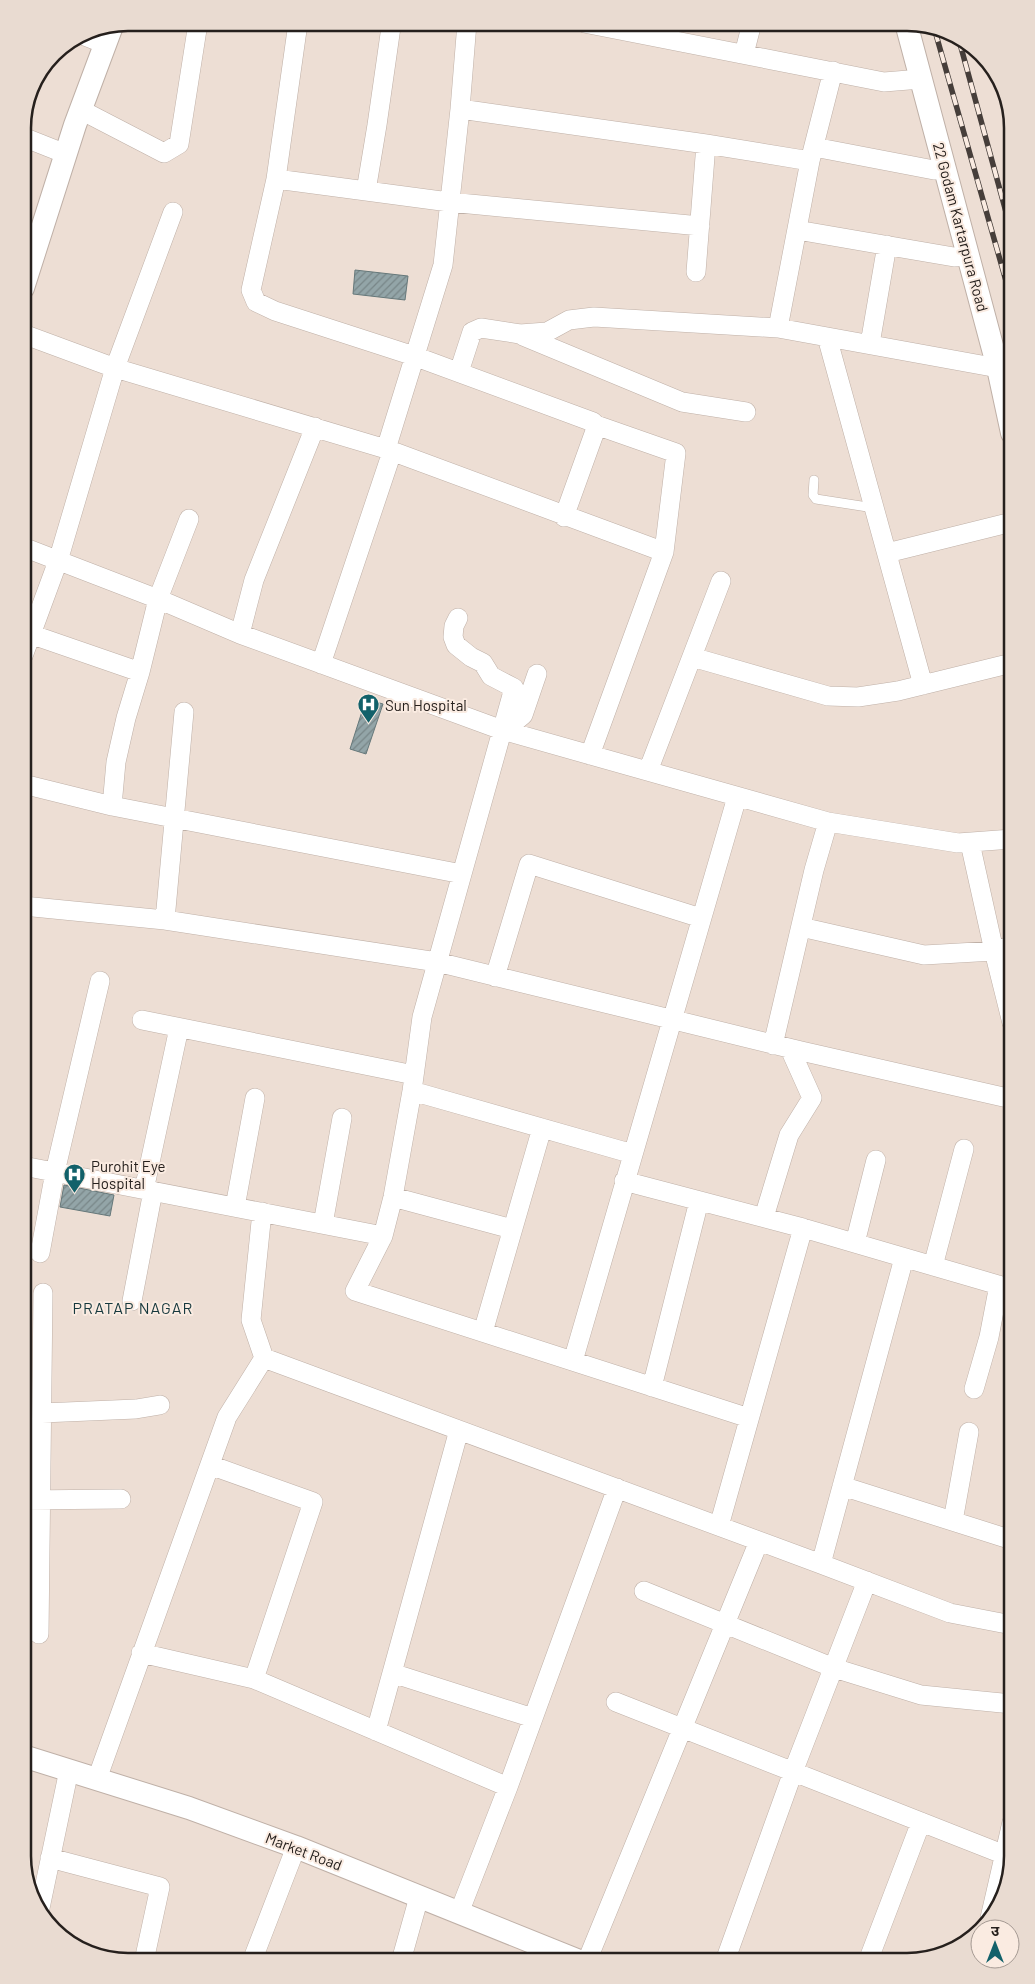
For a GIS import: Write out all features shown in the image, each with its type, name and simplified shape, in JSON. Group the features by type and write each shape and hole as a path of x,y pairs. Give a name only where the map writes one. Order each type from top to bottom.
{"street":[{"path":"81,110 164,152 179,144 197,31"},
{"path":"297,31 276,179 251,290 256,302 275,311 459,372 593,422 596,425 676,453 664,552 590,755"},
{"path":"366,191 390,31"},
{"path":"321,664 389,451 414,356 442,265 460,109 466,31"},
{"path":"662,31 744,54 884,82 921,79"},
{"path":"744,54 750,31"},
{"name":"22 Godam Kartarpura Road","path":"908,31 1004,395"},
{"path":"31,263 81,110 109,35"},
{"path":"778,328 812,154 834,71"},
{"path":"460,109 706,144 812,154 934,170 945,169"},
{"path":"31,140 66,154"},
{"path":"696,272 706,144"},
{"path":"276,179 450,202 700,226"},
{"path":"31,631 58,561 115,368 173,212"},
{"path":"797,230 954,257 968,256"},
{"path":"870,344 886,245"},
{"path":"459,372 472,332 481,328 520,334 547,332 570,320 594,317 778,328 998,368"},
{"path":"520,334 682,402 746,412"},
{"path":"827,336 923,685"},
{"path":"31,337 115,368 315,427 389,451 664,552"},
{"path":"564,516 596,425"},
{"path":"240,634 254,580 315,427"},
{"path":"112,806 116,762 126,718 140,672 158,599 189,519"},
{"path":"886,553 1004,524"},
{"path":"31,550 158,599 240,634 321,664 590,755 828,822 958,843 1004,840"},
{"path":"648,771 721,581"},
{"path":"458,618 453,637 456,645 471,657 484,663 491,676 514,688 422,1017 413,1083 393,1197 382,1236 355,1291 749,1418"},
{"path":"31,634 140,672"},
{"path":"692,657 828,696 858,697 923,685 1004,665"},
{"path":"503,725 517,720 523,715 537,674"},
{"path":"165,920 184,712"},
{"path":"31,786 112,806 462,874"},
{"path":"573,1361 737,797"},
{"path":"764,1217 789,1135 812,1098 782,1047 801,928 828,822"},
{"path":"970,842 1004,991"},
{"path":"495,977 529,864 701,918"},
{"path":"31,907 165,920 437,962 782,1047 1004,1097"},
{"path":"801,928 924,955 994,951 1004,948"},
{"path":"40,1254 54,1172 100,981"},
{"path":"142,1020 413,1083 542,1128 633,1154"},
{"path":"132,1301 149,1190 179,1028"},
{"path":"235,1207 255,1098"},
{"path":"323,1224 342,1118"},
{"path":"484,1332 542,1128"},
{"path":"933,1266 964,1149"},
{"path":"855,1243 876,1160"},
{"path":"31,1168 382,1236"},
{"path":"624,1181 804,1228 1004,1286"},
{"path":"393,1197 512,1229"},
{"path":"652,1386 699,1201"},
{"path":"262,1212 251,1320 264,1358"},
{"path":"719,1526 804,1228"},
{"path":"821,1564 904,1258"},
{"path":"39,1634 43,1293"},
{"path":"974,1389 1004,1293"},
{"path":"264,1358 950,1613 1004,1623"},
{"path":"97,1779 227,1416 264,1358"},
{"path":"42,1413 136,1409 160,1404"},
{"path":"376,1731 459,1430"},
{"path":"953,1521 969,1432"},
{"path":"210,1465 313,1502 254,1678"},
{"path":"842,1486 1004,1537"},
{"path":"459,1913 508,1787 617,1488"},
{"path":"31,1500 121,1499"},
{"path":"590,1953 759,1541"},
{"path":"728,1953 793,1772 868,1581"},
{"path":"644,1592 834,1668 921,1695 1004,1703"},
{"path":"141,1653 254,1678 508,1787"},
{"path":"392,1673 533,1718"},
{"path":"616,1702 1004,1855"},
{"name":"Market Road","path":"31,1759 190,1808 296,1847 559,1953"},
{"path":"42,1899 69,1770"},
{"path":"871,1953 921,1822"},
{"path":"255,1953 296,1847"},
{"path":"50,1858 160,1887 146,1953"},
{"path":"996,1894 1004,1861"},
{"path":"403,1953 420,1897"}],"lane":[{"path":"814,480 813,495 816,499 874,508"}],"building":[{"path":"355,270 408,276 405,300 353,294"},
{"path":"366,699 383,704 366,754 350,749"},
{"path":"64,1185 114,1195 110,1216 60,1207"}],"railway":[{"path":"936,36 1004,274"},
{"path":"961,48 1004,205"}],"place":[{"name":"Sun Hospital","path":"369,724"},
{"name":"Purohit Eye Hospital","path":"75,1194"}],"district":[{"name":"PRATAP NAGAR","path":"133,1307"}]}
